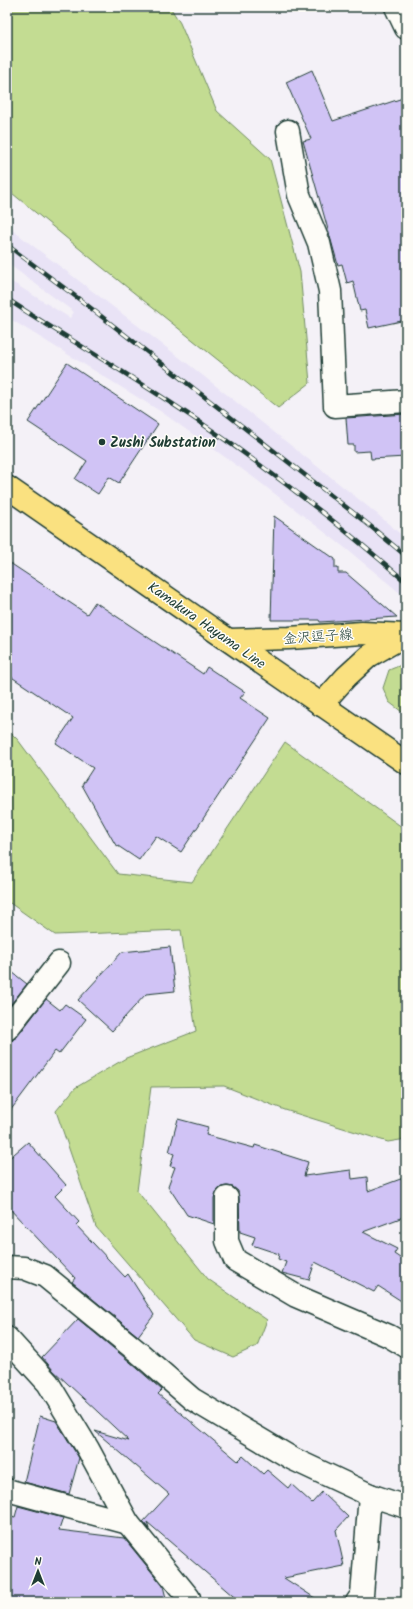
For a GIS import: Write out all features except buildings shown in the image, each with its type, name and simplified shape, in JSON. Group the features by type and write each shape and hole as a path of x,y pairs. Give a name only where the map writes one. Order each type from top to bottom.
{"main road":[{"name":"Kamakura Hayama Line","path":"7,487 406,763"},
{"name":"金沢逗子線","path":"230,640 362,633 406,635"},
{"name":"金沢逗子線","path":"321,705 346,677 369,656 406,635"}],"street":[{"path":"396,7 406,28"},
{"path":"288,131 299,195 319,243 330,291 336,406 406,401"},
{"path":"7,1029 59,963"},
{"path":"227,1198 227,1241 236,1260 296,1296 389,1336 406,1346"},
{"path":"7,1267 24,1268 45,1276 138,1352 192,1399 293,1459 370,1494 406,1507"},
{"path":"7,1338 48,1383 88,1449 128,1523 189,1598 189,1602"},
{"path":"7,1490 128,1523"},
{"path":"358,1602 362,1595 370,1494"}],"shaded area":[{"path":"7,226 192,367 376,513 406,539 406,598 349,551 253,477 160,411 7,317 7,279 70,318 74,312 7,263"}],"green space":[{"path":"7,7 170,7 180,23 217,111 270,159 300,272 310,383 278,408 7,189"},
{"path":"406,663 406,715 389,702 383,688 389,670"},
{"path":"7,729 18,740 118,874 192,882 285,742 406,830 406,1139 388,1142 285,1110 224,1086 151,1087 137,1191 208,1279 267,1320 257,1346 233,1357 194,1340 96,1227 56,1111 75,1088 126,1058 196,1031 181,930 55,935 7,901"}],"railway":[{"path":"7,245 83,302 369,525 406,556"},
{"path":"7,299 197,420 289,486 406,582"}],"place":[{"name":"Zushi Substation","path":"102,442"}]}
